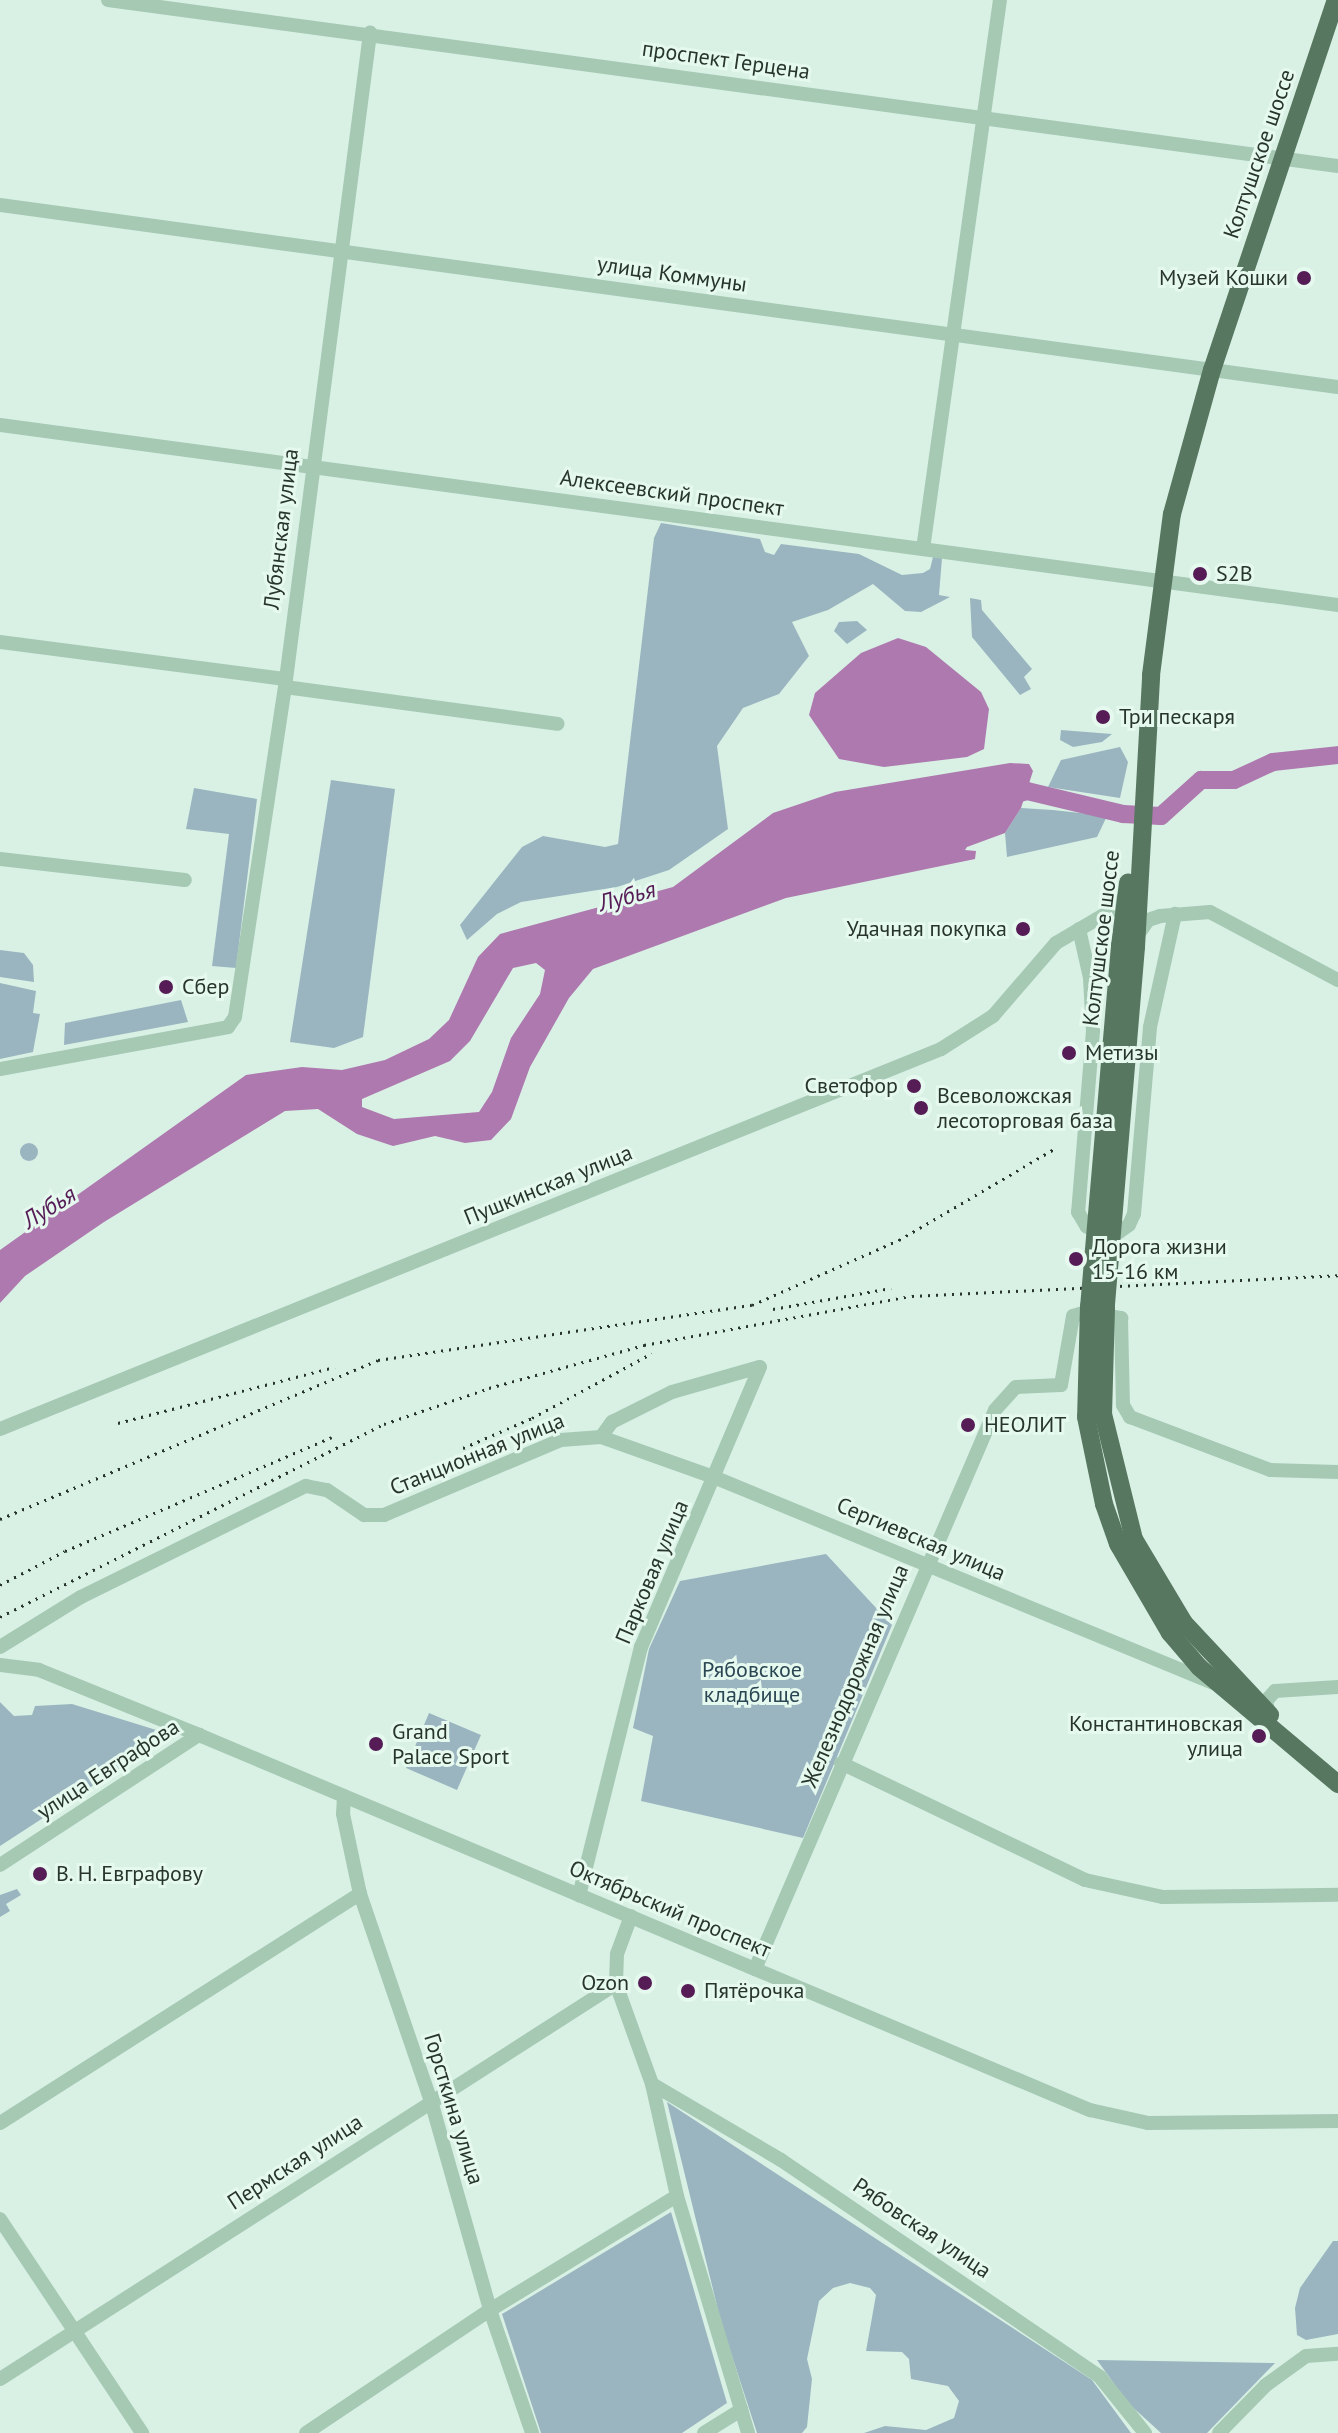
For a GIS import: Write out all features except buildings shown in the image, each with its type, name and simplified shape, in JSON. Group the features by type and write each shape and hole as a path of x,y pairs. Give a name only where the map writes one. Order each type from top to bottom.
{"main road":[{"name":"Колтушское шоссе","path":"1331,1778 1223,1688 1177,1628 1134,1539 1120,1501 1103,1414 1106,1308 1132,896 1160,580 1177,493 1212,370 1336,0"},
{"name":"Колтушское шоссе","path":"1177,1628 1269,1714 1331,1778"}],"street":[{"name":"проспект Герцена","path":"108,0 1338,166"},
{"path":"923,549 1000,0"},
{"name":"Лубянская улица","path":"0,1069 228,1027 240,1003 370,33"},
{"name":"улица Коммуны","path":"0,205 1338,387"},
{"name":"Алексеевский проспект","path":"0,425 1338,605"},
{"path":"0,642 557,724"},
{"path":"0,859 185,880"},
{"path":"1132,896 1149,909 1175,914"},
{"name":"Пушкинская улица","path":"0,1429 941,1049 993,1016 1049,949 1132,896"},
{"path":"1175,914 1150,1027 1134,1214 1129,1225 1119,1232 1087,1227 1078,1212 1093,1031 1090,978 1079,929 1111,927 1131,943 1148,920 1175,914 1210,912 1338,980"},
{"name":"Железнодорожная улица","path":"755,1969 927,1564 1003,1397 1016,1387 1055,1388 1065,1379 1073,1316 1116,1315 1124,1330 1123,1405 1130,1417 1141,1424 1270,1470 1338,1472"},
{"name":"Парковая улица","path":"579,1895 641,1647 716,1478 760,1367 672,1392 612,1422 601,1437"},
{"name":"Сергиевская улица","path":"601,1437 716,1478 1223,1688"},
{"name":"Станционная улица","path":"0,1647 81,1597 306,1486 327,1490 374,1517 561,1440 601,1437"},
{"path":"1154,1659 1168,1649 1177,1628"},
{"name":"Октябрьский проспект","path":"0,1665 39,1670 1118,2118 1179,2124 1338,2121"},
{"path":"1269,1714 1266,1701 1275,1691 1338,1687"},
{"name":"улица Евграфова","path":"0,1865 199,1735"},
{"path":"841,1763 1085,1880 1163,1897 1338,1895"},
{"name":"Горсткина улица","path":"344,1796 343,1814 360,1894 431,2101 490,2310 532,2433"},
{"path":"0,2123 360,1894"},
{"path":"631,1916 617,1954 616,1984 652,2084 677,2196 748,2433"},
{"name":"Пермская улица","path":"0,2379 616,1984"},
{"name":"Рябовская улица","path":"652,2084 781,2160 1061,2349 1100,2377 1145,2433"},
{"path":"306,2433 490,2310 677,2196"},
{"path":"0,2219 142,2433"},
{"path":"1219,2433 1266,2385 1306,2356 1338,2354"},
{"path":"704,2433 741,2410"}],"green space":[{"path":"661,523 760,539 765,552 774,555 781,544 859,554 902,575 923,573 930,569 933,557 942,558 939,595 950,597 921,612 905,611 873,584 828,610 792,622 809,656 779,694 743,708 717,746 728,829 669,870 617,887 521,902 497,914 467,940 460,925 522,847 543,836 605,847 618,844 654,538"},
{"path":"970,598 981,600 982,610 1032,669 1024,677 1031,689 1020,695 972,637"},
{"path":"857,621 867,630 847,644 834,631 839,622"},
{"path":"1061,730 1112,734 1102,742 1073,747 1060,740"},
{"path":"1120,747 1128,762 1120,798 1048,787 1061,760"},
{"path":"331,780 395,789 363,1037 334,1048 290,1042"},
{"path":"194,788 257,799 236,968 212,966 229,834 186,829"},
{"path":"1021,808 1107,816 1097,837 1007,857 1005,833"},
{"path":"0,950 24,953 33,965 34,982 0,977"},
{"path":"0,983 36,991 33,1013 40,1014 33,1052 0,1059"},
{"path":"181,1000 188,1022 64,1045 65,1023"},
{"path":"29,1143 38,1152 29,1161 20,1152"},
{"name":"Рябовское кладбище","path":"826,1554 892,1625 803,1838 641,1801 653,1736 633,1728 649,1649 680,1581"},
{"path":"0,1702 14,1716 32,1715 35,1706 72,1704 166,1733 163,1740 0,1846"},
{"path":"429,1713 481,1735 457,1790 406,1768"},
{"path":"17,1889 21,1895 6,1904 10,1911 0,1917 0,1895"},
{"path":"667,2102 1092,2380 1131,2433 864,2433 885,2426 926,2430 954,2418 959,2401 948,2386 911,2379 909,2359 902,2352 866,2351 876,2295 870,2288 850,2283 833,2288 819,2301 807,2359 812,2379 807,2427 802,2433 757,2433 721,2322"},
{"path":"671,2212 727,2403 682,2433 541,2433 502,2314"},
{"path":"1333,2241 1338,2241 1338,2334 1306,2340 1297,2335 1295,2308 1300,2288"},
{"path":"1097,2360 1275,2363 1207,2433 1161,2433 1128,2403"}],"shaded area":[{"path":"898,638 926,647 981,692 989,709 984,749 967,757 884,767 839,759 809,715 815,693 861,653"},
{"path":"1010,763 1029,764 1033,771 1021,808 1005,833 965,850 976,851 975,859 786,898 593,969 569,998 530,1067 511,1119 491,1140 465,1143 435,1136 393,1146 357,1134 318,1109 285,1111 104,1222 25,1276 0,1303 0,1250 246,1075 302,1067 342,1070 385,1060 429,1039 449,1020 478,957 500,934 673,887 773,813 835,792","holes":["536,963 545,970 540,994 511,1038 492,1092 479,1112 394,1119 362,1107 362,1099 450,1061 470,1041 513,968"]}],"waterway":[{"name":"Лубья","path":"1004,798 1027,791 1123,814 1161,816 1201,780 1234,780 1273,762 1338,755"}],"railway":[{"path":"0,1519 378,1360 752,1305 899,1240 1056,1148"},
{"path":"0,1617 384,1424 489,1388 644,1345 912,1296 1338,1275"},
{"path":"773,1309 891,1288"},
{"path":"463,1448 532,1418 652,1353"},
{"path":"118,1423 335,1367"},
{"path":"0,1585 65,1551 332,1437"}],"place":[{"name":"Музей Кошки","path":"1304,278"},
{"name":"S2B","path":"1200,574"},
{"name":"Три пескаря","path":"1103,717"},
{"name":"Удачная покупка","path":"1023,929"},
{"name":"Сбер","path":"166,987"},
{"name":"Метизы","path":"1069,1053"},
{"name":"Светофор","path":"914,1086"},
{"name":"Всеволожская лесоторговая база","path":"921,1108"},
{"name":"Дорога жизни 15-16 км","path":"1076,1259"},
{"name":"НЕОЛИТ","path":"968,1425"},
{"name":"Константиновская улица","path":"1259,1736"},
{"name":"Grand Palace Sport","path":"376,1744"},
{"name":"В. Н. Евграфову","path":"40,1874"},
{"name":"Ozon","path":"645,1983"},
{"name":"Пятёрочка","path":"688,1991"}]}
